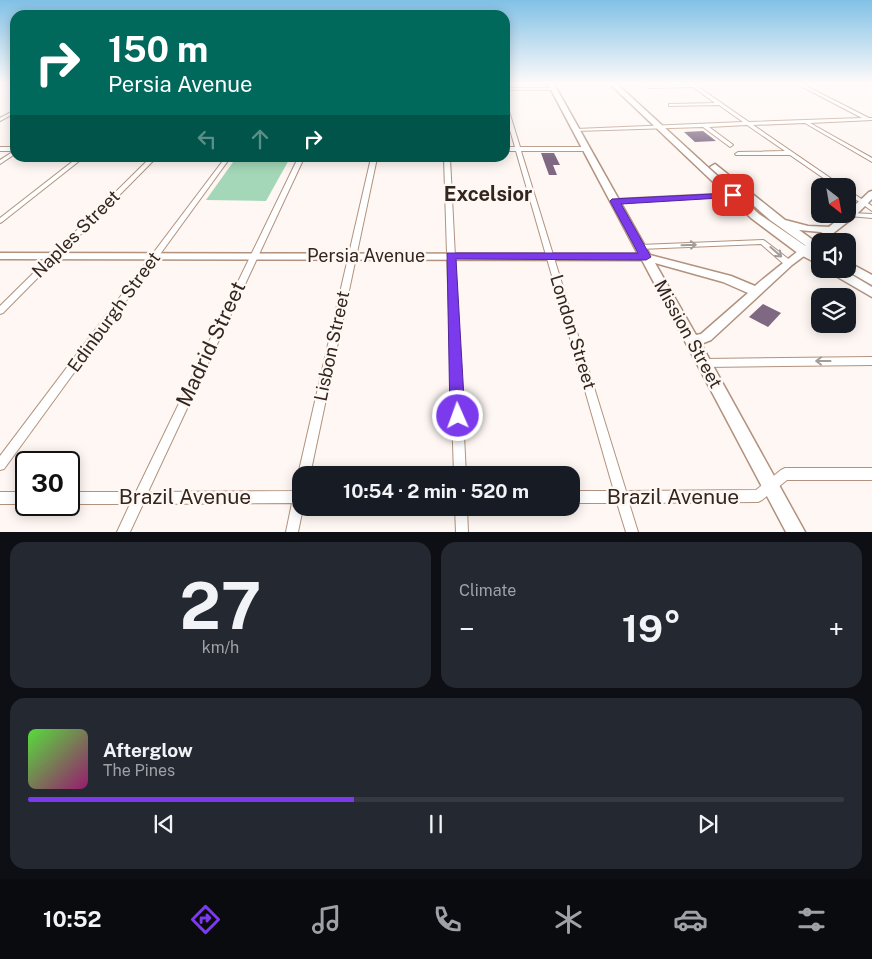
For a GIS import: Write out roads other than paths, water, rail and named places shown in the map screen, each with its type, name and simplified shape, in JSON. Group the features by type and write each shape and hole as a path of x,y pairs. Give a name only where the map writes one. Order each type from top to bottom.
{"main road":[{"name":"Mission Street","path":"564,109 796,532"},
{"path":"643,109 811,249"},
{"path":"647,109 755,216 811,249"},
{"path":"856,210 872,194"},
{"path":"774,218 807,229 831,230"},
{"path":"828,233 840,223"},
{"path":"692,342 706,337 788,263 811,249"},
{"name":"Persia Avenue","path":"0,256 550,256 643,252 727,279 757,292"},
{"path":"856,271 872,282"},
{"path":"848,278 872,293"}],"street":[{"path":"727,109 828,178"},
{"path":"849,109 871,120"},
{"path":"576,130 871,120"},
{"name":"London Street","path":"510,122 632,532"},
{"path":"805,122 872,160"},
{"path":"704,125 730,145"},
{"path":"510,149 586,149"},
{"path":"738,154 790,152"},
{"path":"0,162 10,154"},
{"path":"0,221 75,162"},
{"name":"Naples Street","path":"0,311 148,162"},
{"name":"Edinburgh Street","path":"0,466 224,162"},
{"name":"Madrid Street","path":"122,532 299,162"},
{"name":"Lisbon Street","path":"306,466 373,162"},
{"path":"447,162 460,466"},
{"path":"615,201 733,195"},
{"path":"856,198 872,209"},
{"path":"856,215 872,216"},
{"path":"643,252 763,242 788,263"},
{"path":"704,363 872,361"},
{"name":"Brazil Avenue","path":"580,497 758,496 785,474 872,474"},
{"name":"Brazil Avenue","path":"80,498 292,494"},
{"path":"0,498 15,498"},
{"path":"292,532 296,516"},
{"path":"462,516 462,532"}],"district":[{"name":"Excelsior","path":"488,194"}]}
